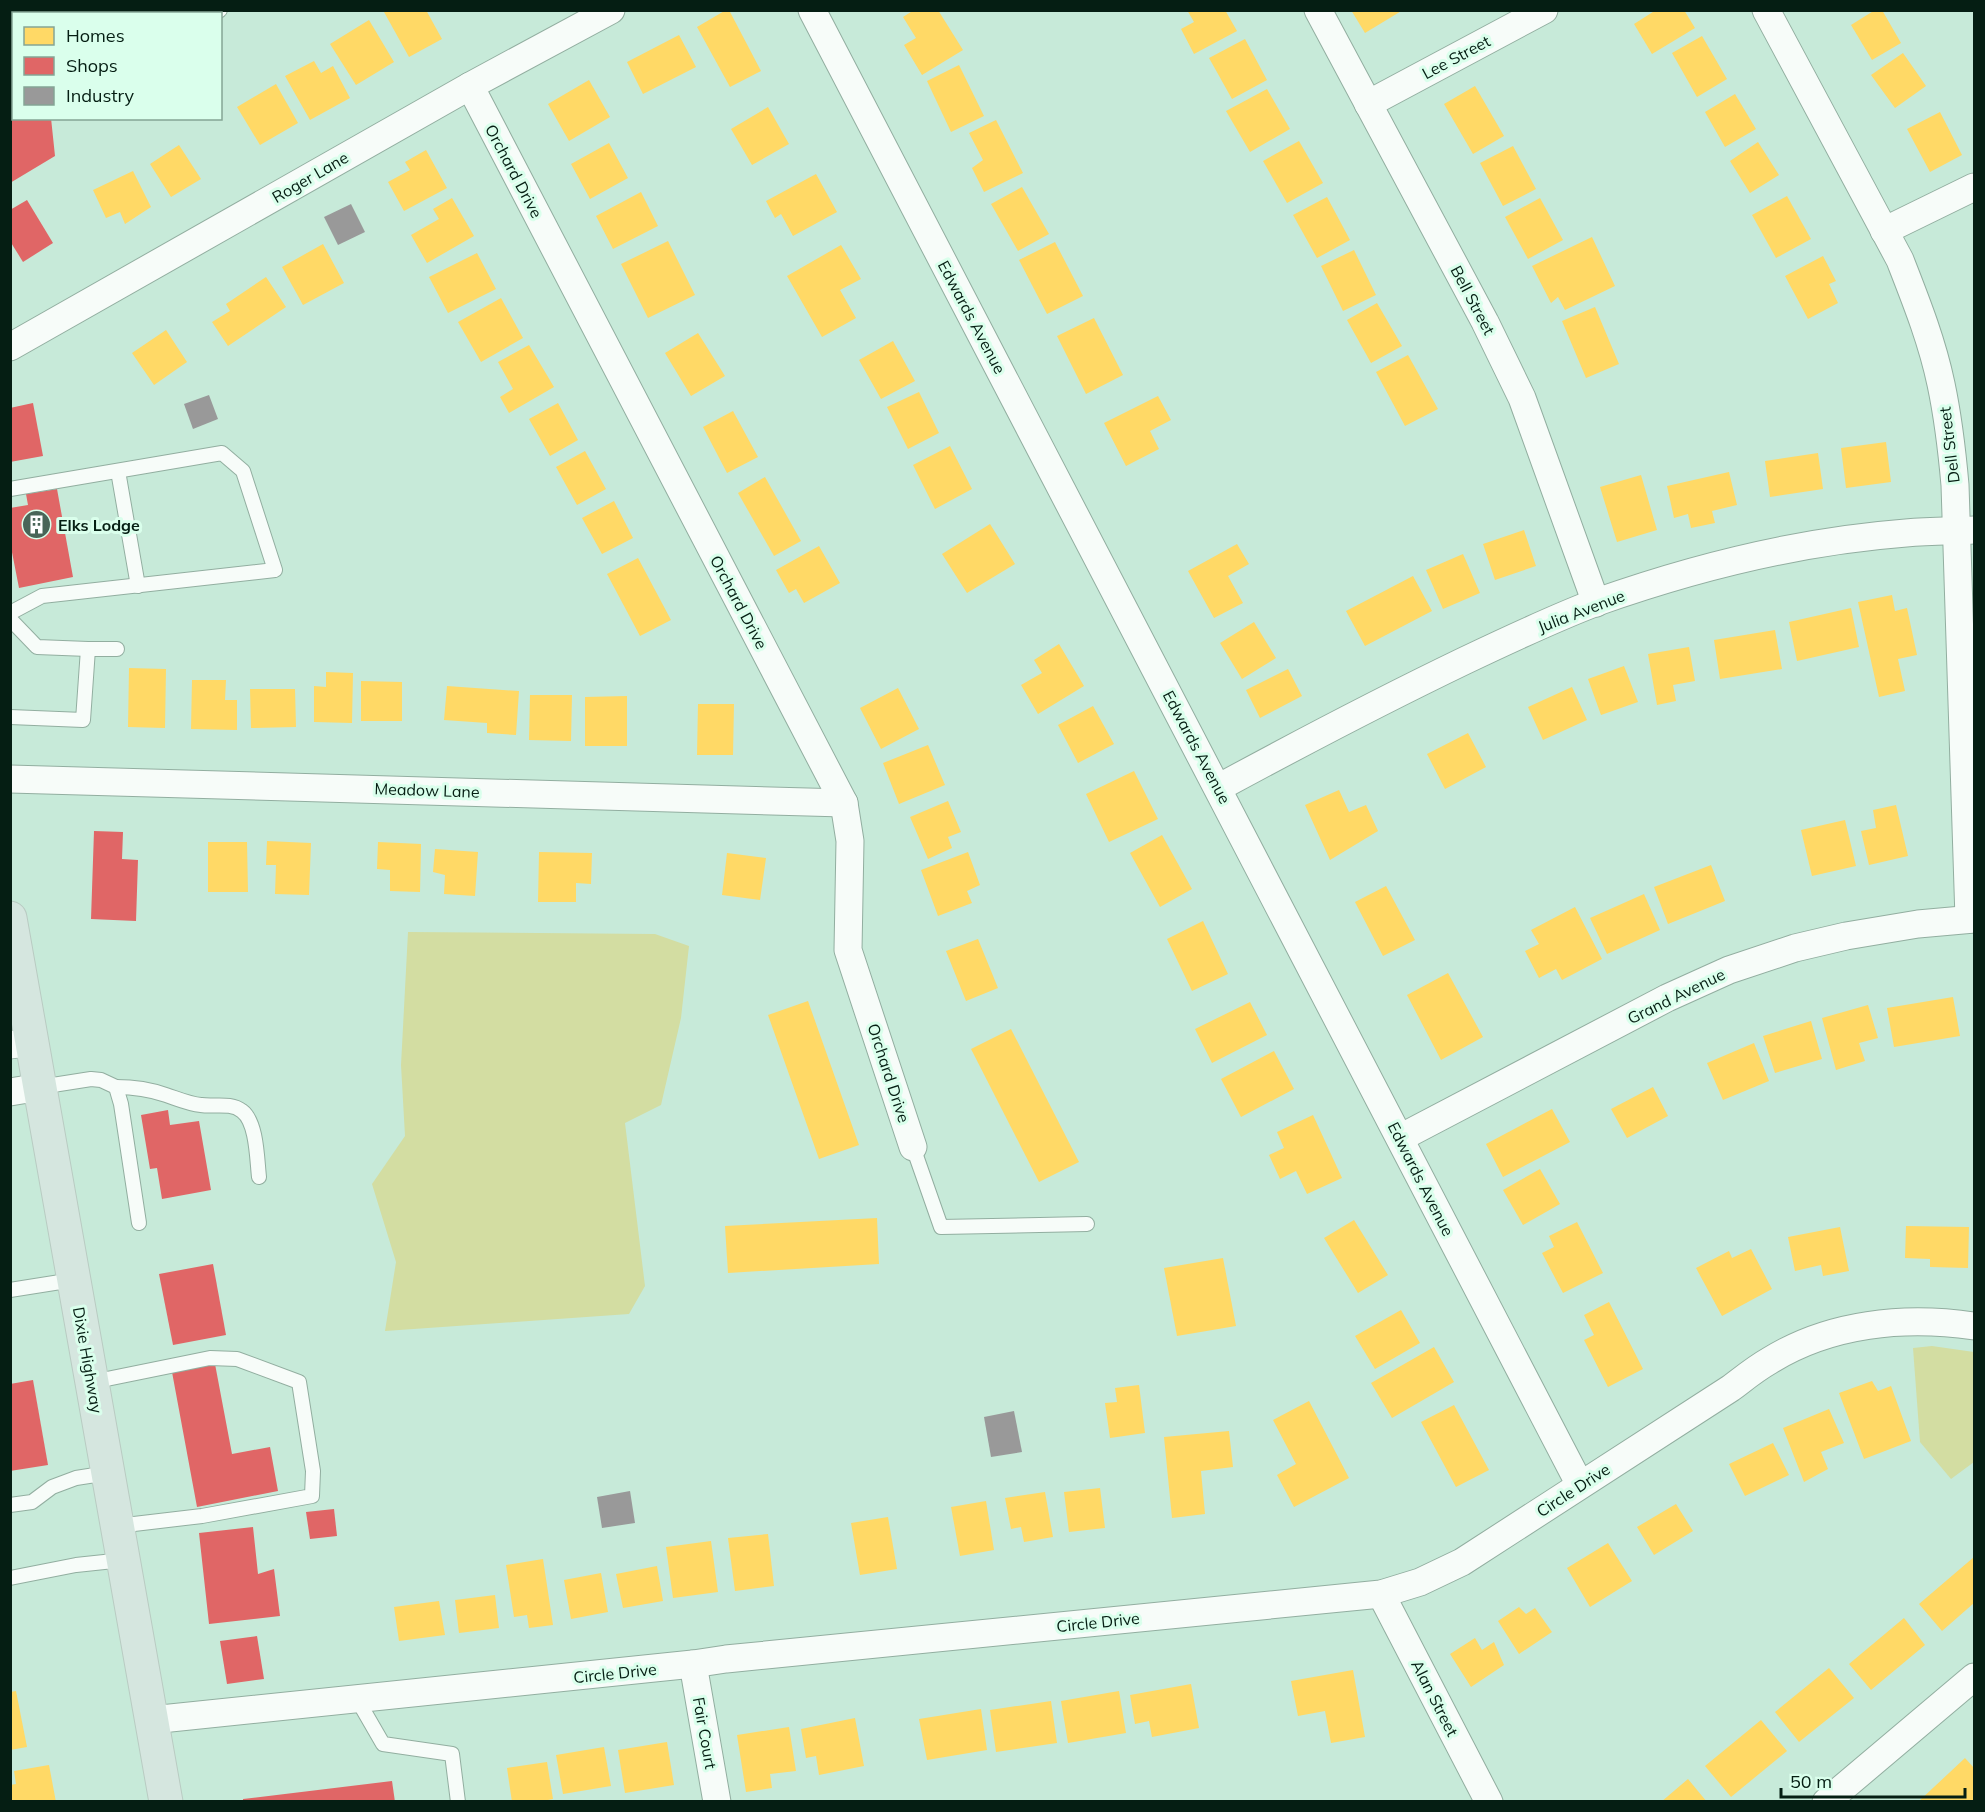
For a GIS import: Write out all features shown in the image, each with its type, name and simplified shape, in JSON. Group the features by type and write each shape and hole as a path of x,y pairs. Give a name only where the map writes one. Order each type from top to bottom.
{"main road":[{"name":"Dixie Highway","path":"10,918 26,1090 74,1280 165,1802"}],"street":[{"name":"Roger Lane","path":"10,346 470,86 610,10"},
{"name":"Edwards Avenue","path":"812,10 1580,1485"},
{"name":"Bell Street","path":"1318,10 1485,322 1522,398 1596,603"},
{"name":"Lee Street","path":"1368,104 1544,10"},
{"name":"Dell Street","path":"1766,10 1900,260 1941,382 1955,485 1965,530 1972,919"},
{"name":"Orchard Drive","path":"470,86 844,803 850,841 848,950 913,1147"},
{"path":"1884,231 1974,187"},
{"name":"Julia Avenue","path":"1218,788 1421,682 1530,630 1596,603 1681,575 1770,553 1861,538 1965,530"},
{"name":"Meadow Lane","path":"10,779 844,803"},
{"name":"Grand Avenue","path":"1400,1138 1667,999 1729,970 1795,948 1846,936 1918,924 1972,919"},
{"name":"Circle Drive","path":"152,1720 726,1659 1381,1594 1420,1582 1462,1562 1769,1361 1824,1336 1858,1327 1918,1321 1974,1326"},
{"name":"Alan Street","path":"1381,1594 1489,1802"},
{"name":"Fair Court","path":"693,1664 717,1802"},
{"path":"1826,1802 1974,1677"}],"lane":[{"path":"214,12 220,10"},
{"path":"10,489 222,453 243,471 275,570 42,596 10,613"},
{"path":"118,471 138,586"},
{"path":"10,619 38,647 117,649"},
{"path":"10,717 83,720 88,649"},
{"path":"26,1090 91,1079 101,1080 116,1087 136,1087 186,1102 229,1106 243,1111 253,1127 259,1177"},
{"path":"116,1087 121,1104 139,1223"},
{"path":"913,1147 941,1227 1086,1224"},
{"path":"10,1290 74,1280"},
{"path":"92,1382 210,1358 237,1359 299,1382 313,1471 312,1496 202,1516 117,1526"},
{"path":"10,1505 32,1502 52,1487 76,1478 108,1473"},
{"path":"10,1578 76,1565 123,1560"},
{"path":"357,1699 383,1744 452,1754 458,1802"}],"green space":[{"path":"408,932 655,934 689,946 681,1018 661,1105 625,1123 645,1286 629,1314 385,1331 396,1262 372,1184 405,1136 401,1065"},
{"path":"1932,1346 1974,1352 1974,1462 1951,1479 1920,1442 1913,1348"}],"building: Homes":[{"path":"385,10 426,10 442,39 409,57 384,12"},
{"path":"729,10 761,71 730,87 697,27"},
{"path":"914,10 938,10 963,50 922,75 904,45 916,38 903,17"},
{"path":"1187,10 1225,10 1237,31 1194,54 1181,29 1194,22"},
{"path":"1351,10 1403,10 1365,33"},
{"path":"1656,10 1684,10 1695,28 1652,54 1634,24"},
{"path":"1875,10 1882,10 1901,43 1872,60 1851,25"},
{"path":"369,20 394,62 356,85 330,44"},
{"path":"679,35 696,67 643,94 627,62"},
{"path":"1702,36 1727,79 1697,97 1672,53"},
{"path":"1245,39 1267,80 1232,99 1209,58"},
{"path":"1903,53 1926,86 1895,108 1871,75"},
{"path":"314,61 321,73 333,66 350,98 310,120 285,76"},
{"path":"959,65 984,116 951,132 927,81"},
{"path":"589,80 610,117 569,141 548,104"},
{"path":"276,84 298,123 260,145 237,107"},
{"path":"1475,86 1504,136 1473,154 1444,104"},
{"path":"1267,89 1290,129 1250,152 1226,111"},
{"path":"1735,94 1756,129 1725,147 1705,112"},
{"path":"768,107 789,144 752,165 731,129"},
{"path":"1940,112 1962,155 1930,172 1907,129"},
{"path":"996,120 1023,173 984,192 972,168 983,160 969,133"},
{"path":"1299,141 1323,183 1287,203 1263,161"},
{"path":"1758,142 1779,175 1750,193 1730,161"},
{"path":"609,143 628,178 590,199 571,164"},
{"path":"179,145 201,179 171,197 150,164"},
{"path":"1513,146 1536,189 1503,206 1480,163"},
{"path":"426,150 447,188 404,211 388,182 410,170 405,162"},
{"path":"133,171 151,207 125,224 120,212 106,218 93,190"},
{"path":"816,174 837,212 793,236 781,214 775,218 766,201"},
{"path":"1022,187 1049,234 1018,251 991,204"},
{"path":"641,192 658,226 613,249 596,216"},
{"path":"1787,196 1811,239 1776,258 1752,215"},
{"path":"1327,197 1350,240 1317,258 1293,215"},
{"path":"452,198 474,236 427,263 411,235 439,219 433,209"},
{"path":"1540,198 1563,240 1528,259 1505,217"},
{"path":"1592,237 1615,286 1565,310 1558,297 1551,303 1532,266"},
{"path":"668,241 695,295 648,318 621,264"},
{"path":"1055,242 1083,296 1047,314 1019,260"},
{"path":"323,244 344,283 303,305 282,267"},
{"path":"841,245 861,279 840,290 856,318 822,337 787,276"},
{"path":"1354,250 1376,295 1343,311 1321,266"},
{"path":"477,253 496,289 448,313 429,277"},
{"path":"1823,256 1836,281 1829,284 1838,303 1808,319 1785,276"},
{"path":"266,277 286,307 228,346 212,322 230,311 226,304"},
{"path":"501,298 523,338 481,362 458,322"},
{"path":"1377,303 1402,346 1371,363 1347,320"},
{"path":"1595,307 1619,364 1586,378 1562,321"},
{"path":"1094,318 1123,375 1086,394 1057,336"},
{"path":"166,330 187,362 154,385 132,353"},
{"path":"698,333 725,376 691,396 665,353"},
{"path":"893,341 915,381 881,399 859,360"},
{"path":"529,345 554,387 509,413 500,397 513,389 498,362"},
{"path":"1408,355 1438,409 1405,426 1376,372"},
{"path":"919,392 939,433 908,449 887,407"},
{"path":"1158,396 1171,420 1150,431 1159,449 1126,466 1104,423"},
{"path":"558,403 578,440 550,456 529,419"},
{"path":"733,411 758,457 727,473 703,427"},
{"path":"1886,442 1891,482 1846,488 1841,448"},
{"path":"950,446 972,489 935,509 913,465"},
{"path":"585,451 606,489 577,505 556,467"},
{"path":"1818,453 1823,489 1770,497 1765,461"},
{"path":"1729,472 1737,505 1712,511 1715,523 1691,528 1688,514 1674,518 1667,486"},
{"path":"1641,475 1657,530 1617,542 1600,487"},
{"path":"765,477 801,541 774,556 738,493"},
{"path":"614,501 633,538 602,554 582,518"},
{"path":"990,524 1015,564 967,593 942,554"},
{"path":"1524,530 1536,566 1495,580 1483,544"},
{"path":"1237,544 1249,564 1228,576 1243,603 1214,618 1188,571"},
{"path":"819,546 840,583 804,603 796,589 789,593 776,570"},
{"path":"1463,554 1480,593 1443,609 1426,570"},
{"path":"638,558 671,620 640,636 607,574"},
{"path":"1413,576 1432,611 1365,646 1346,611"},
{"path":"1892,595 1895,611 1907,608 1917,655 1898,659 1905,691 1879,697 1858,602"},
{"path":"1851,608 1859,647 1797,661 1789,622"},
{"path":"1254,622 1276,658 1242,679 1220,643"},
{"path":"1775,630 1782,669 1720,679 1714,640"},
{"path":"1059,644 1084,686 1038,714 1021,685 1042,673 1034,660"},
{"path":"1689,647 1695,681 1673,685 1676,701 1657,705 1648,654"},
{"path":"1624,666 1638,702 1601,715 1588,679"},
{"path":"129,668 166,669 165,728 128,727"},
{"path":"1288,669 1302,696 1260,718 1246,690"},
{"path":"326,672 353,673 352,723 314,722 314,686 326,687"},
{"path":"192,680 226,680 225,700 237,700 237,730 191,729"},
{"path":"361,681 402,682 402,721 361,721"},
{"path":"447,686 519,691 516,735 487,733 487,723 444,720"},
{"path":"1572,687 1587,720 1543,740 1528,707"},
{"path":"898,688 919,729 881,749 860,708"},
{"path":"250,689 295,689 296,727 251,728"},
{"path":"530,695 572,695 571,741 529,740"},
{"path":"627,696 627,746 585,746 585,697"},
{"path":"698,704 734,704 733,755 697,755"},
{"path":"1093,706 1114,744 1078,763 1058,725"},
{"path":"1468,733 1486,767 1445,789 1427,754"},
{"path":"928,745 945,785 899,804 883,763"},
{"path":"1134,771 1158,819 1109,842 1086,794"},
{"path":"1339,790 1349,812 1366,805 1378,831 1330,860 1305,805"},
{"path":"948,801 961,832 948,837 952,848 928,859 910,817"},
{"path":"1896,805 1908,856 1869,865 1861,831 1876,828 1873,810"},
{"path":"1845,820 1856,866 1812,876 1801,830"},
{"path":"1162,835 1192,889 1160,907 1130,853"},
{"path":"267,841 311,843 309,895 275,894 276,865 266,865"},
{"path":"208,842 247,842 248,892 208,892"},
{"path":"378,842 421,844 420,892 390,891 390,870 377,869"},
{"path":"435,849 478,852 475,896 444,894 445,875 433,872"},
{"path":"539,852 592,853 591,884 576,883 576,902 538,902"},
{"path":"968,852 980,885 967,891 972,903 938,916 921,870"},
{"path":"727,853 766,858 760,900 722,895"},
{"path":"1711,865 1725,901 1668,924 1654,887"},
{"path":"1386,886 1415,940 1383,956 1355,902"},
{"path":"1644,894 1660,930 1607,954 1590,918"},
{"path":"1575,907 1602,959 1562,980 1556,969 1539,978 1525,951 1539,944 1531,930"},
{"path":"1203,921 1228,974 1192,991 1167,939"},
{"path":"978,939 998,988 966,1001 946,951"},
{"path":"1448,973 1483,1037 1441,1060 1407,995"},
{"path":"1953,997 1960,1036 1894,1047 1887,1008"},
{"path":"808,1001 859,1145 819,1159 768,1015"},
{"path":"1250,1002 1267,1035 1212,1063 1195,1029"},
{"path":"1868,1005 1878,1038 1859,1043 1865,1061 1836,1070 1822,1018"},
{"path":"1811,1021 1822,1059 1775,1073 1763,1036"},
{"path":"1011,1029 1079,1162 1039,1182 971,1049"},
{"path":"1754,1043 1769,1081 1723,1100 1707,1063"},
{"path":"1274,1051 1294,1089 1241,1117 1221,1079"},
{"path":"1653,1087 1668,1116 1627,1138 1611,1109"},
{"path":"1552,1109 1570,1142 1503,1177 1486,1144"},
{"path":"1313,1115 1342,1178 1307,1194 1296,1171 1280,1179 1269,1155 1284,1148 1277,1132"},
{"path":"1540,1169 1560,1204 1523,1225 1503,1190"},
{"path":"877,1218 879,1264 728,1273 725,1226"},
{"path":"1354,1220 1388,1275 1358,1293 1324,1238"},
{"path":"1577,1222 1603,1273 1563,1293 1542,1253 1554,1247 1549,1236"},
{"path":"1906,1226 1969,1227 1968,1268 1930,1267 1930,1259 1905,1258"},
{"path":"1840,1227 1849,1271 1823,1276 1821,1265 1795,1271 1788,1237"},
{"path":"1751,1249 1772,1289 1722,1316 1696,1268 1729,1251 1732,1258"},
{"path":"1223,1258 1236,1326 1177,1336 1164,1268"},
{"path":"1609,1302 1643,1369 1608,1387 1584,1340 1594,1335 1584,1315"},
{"path":"1401,1310 1420,1343 1375,1369 1355,1336"},
{"path":"1434,1347 1454,1382 1392,1418 1371,1383"},
{"path":"1872,1381 1878,1391 1891,1386 1911,1441 1864,1459 1839,1393"},
{"path":"1139,1385 1145,1433 1110,1438 1105,1403 1117,1402 1115,1388"},
{"path":"1309,1401 1349,1478 1294,1507 1277,1475 1296,1464 1273,1420"},
{"path":"1454,1405 1489,1470 1456,1487 1421,1422"},
{"path":"1829,1409 1844,1443 1821,1452 1828,1469 1804,1482 1783,1428"},
{"path":"1229,1431 1233,1467 1201,1471 1205,1514 1172,1518 1164,1437"},
{"path":"1773,1443 1789,1475 1745,1496 1729,1464"},
{"path":"1100,1488 1105,1528 1069,1532 1064,1492"},
{"path":"1045,1492 1053,1537 1024,1542 1021,1527 1011,1529 1005,1498"},
{"path":"986,1501 994,1550 960,1556 951,1507"},
{"path":"1676,1504 1693,1531 1654,1555 1637,1527"},
{"path":"888,1517 897,1569 860,1575 851,1523"},
{"path":"768,1534 774,1586 735,1591 728,1538"},
{"path":"711,1541 718,1592 673,1598 666,1547"},
{"path":"1608,1543 1632,1581 1590,1607 1567,1568"},
{"path":"1974,1557 1974,1603 1942,1631 1919,1604"},
{"path":"543,1559 553,1625 529,1628 527,1615 514,1617 506,1565"},
{"path":"657,1566 663,1601 623,1608 616,1574"},
{"path":"601,1573 608,1612 571,1619 564,1580"},
{"path":"495,1595 499,1628 459,1633 455,1600"},
{"path":"439,1601 445,1635 399,1641 394,1607"},
{"path":"1519,1607 1526,1614 1535,1608 1552,1632 1519,1654 1498,1621"},
{"path":"1904,1618 1925,1645 1871,1690 1849,1664"},
{"path":"1475,1638 1482,1650 1494,1642 1504,1665 1471,1687 1450,1654"},
{"path":"1829,1668 1854,1698 1799,1742 1775,1712"},
{"path":"1353,1670 1365,1737 1331,1743 1325,1711 1298,1716 1291,1681"},
{"path":"1191,1684 1199,1728 1152,1737 1149,1721 1135,1724 1130,1695"},
{"path":"16,1691 27,1747 10,1750 10,1692"},
{"path":"1119,1691 1126,1733 1068,1743 1061,1701"},
{"path":"1051,1701 1057,1743 996,1752 990,1710"},
{"path":"981,1709 987,1750 927,1760 919,1719"},
{"path":"855,1718 864,1766 819,1775 816,1756 806,1758 801,1729"},
{"path":"1761,1720 1787,1751 1731,1797 1705,1766"},
{"path":"789,1727 796,1771 770,1774 772,1788 746,1792 737,1735"},
{"path":"667,1742 674,1785 625,1793 618,1750"},
{"path":"604,1747 611,1786 563,1794 556,1755"},
{"path":"1965,1758 1974,1768 1974,1802 1918,1802"},
{"path":"547,1762 553,1799 538,1802 512,1802 507,1768"},
{"path":"49,1765 56,1802 10,1802 10,1785 16,1784 14,1771"},
{"path":"1688,1779 1707,1802 1661,1802"}],"building: Shops":[{"path":"10,93 12,93 12,120 51,120 55,156 10,183"},
{"path":"27,200 53,243 23,262 10,241 10,210"},
{"path":"33,403 43,456 10,462 10,408"},
{"name":"Elks Lodge","path":"57,489 73,577 19,588 10,542 10,508 28,505 26,494"},
{"path":"94,831 123,832 122,859 138,860 136,921 91,919"},
{"path":"168,1110 170,1125 199,1121 211,1190 162,1199 157,1168 150,1169 141,1115"},
{"path":"213,1264 226,1335 173,1345 159,1274"},
{"path":"215,1364 232,1454 270,1447 278,1491 197,1507 172,1372"},
{"path":"33,1380 48,1465 10,1471 10,1384"},
{"path":"334,1509 337,1536 310,1539 306,1512"},
{"path":"253,1527 258,1574 274,1569 280,1616 209,1624 199,1533"},
{"path":"257,1636 264,1679 227,1684 220,1641"},
{"path":"392,1781 395,1802 243,1802 243,1799"}],"building: Industry":[{"path":"351,204 365,232 338,245 324,217"},
{"path":"209,395 218,419 193,429 184,404"},
{"path":"1014,1411 1022,1452 991,1457 984,1417"},
{"path":"630,1491 635,1523 602,1528 597,1497"}],"place":[{"name":"Elks Lodge","path":"37,525"}]}
